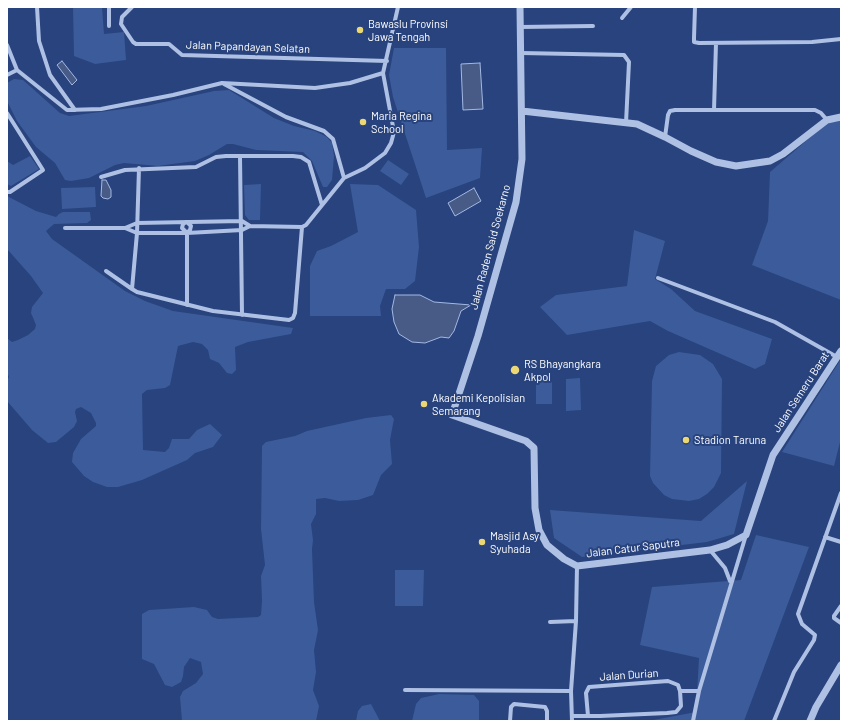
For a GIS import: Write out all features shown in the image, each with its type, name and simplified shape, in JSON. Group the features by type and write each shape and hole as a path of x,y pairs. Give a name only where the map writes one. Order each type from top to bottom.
{"street":[{"path":"37,7 40,41 50,75 75,110"},
{"path":"109,7 109,26"},
{"name":"Jalan Papandayan Selatan","path":"132,7 122,17 120,24 133,42 136,44 169,44 182,54 386,61"},
{"path":"125,228 137,233 187,232 242,230 250,226 302,227 310,222 322,204 344,178 365,168 385,153 391,144 394,135 383,73 398,7"},
{"name":"Jalan Raden Said Soekarno","path":"452,415 478,336 516,202 521,166 522,111 520,7"},
{"path":"622,18 631,7"},
{"path":"695,7 694,42 812,42 841,39"},
{"path":"520,27 593,26"},
{"path":"714,110 716,43"},
{"path":"7,45 17,70 67,110 108,107 173,95 222,83 315,88 350,83 383,73"},
{"path":"521,53 624,55 629,62 626,123"},
{"path":"7,75 17,70"},
{"path":"222,83 286,117 324,130 333,139 344,178"},
{"path":"665,137 670,111 815,110 821,113 827,120"},
{"path":"522,111 637,124 716,162 736,166 753,165 770,161 783,154 827,120 841,117"},
{"path":"7,113 43,168 42,172 10,192 7,192"},
{"path":"101,178 125,170 138,168 196,167 216,158 240,156 292,156 309,162 322,204"},
{"path":"240,156 242,315"},
{"path":"132,289 137,233 138,168"},
{"path":"65,228 125,228 137,223 242,221 250,226"},
{"path":"186,222 183,224 182,228 187,232"},
{"path":"106,271 137,292 213,311 284,321 293,318 295,313 302,227"},
{"path":"187,232 187,305"},
{"path":"658,278 775,322 839,354"},
{"name":"Jalan Semeru Barat","path":"746,535 774,455 839,354"},
{"name":"Jalan Catur Saputra","path":"452,415 530,444 534,448 535,508 539,530 542,538 553,551 577,566 710,550 727,545 746,535"},
{"path":"774,721 794,672 814,640 815,635 802,624 798,614 841,493"},
{"path":"693,721 699,691 746,535"},
{"path":"825,536 841,542"},
{"path":"710,550 725,568 731,582"},
{"path":"577,566 576,621 571,691 572,719 588,716 676,712 681,706 680,691 699,691"},
{"path":"841,606 834,616 834,618 841,624"},
{"path":"550,622 576,621"},
{"path":"810,721 812,714 841,665"},
{"name":"Jalan Durian","path":"588,716 586,693 589,687 668,681 678,685 680,691"},
{"path":"405,690 571,691"},
{"path":"510,721 511,707 514,704 546,707 548,711 547,721"}],"shaded area":[{"path":"73,7 102,7 104,34 124,32 126,60 95,64 74,56"},
{"path":"394,48 446,48 447,150 482,148 480,178 426,198 393,97 389,75"},
{"path":"62,61 77,80 72,85 57,65"},
{"path":"480,63 483,109 463,110 461,64"},
{"path":"14,79 23,80 60,113 69,116 146,106 214,91 229,90 274,118 294,126 315,131 327,137 332,143 334,156 332,180 327,187 323,187 312,161 303,152 256,150 233,144 227,144 209,155 195,161 158,166 124,163 115,165 89,178 71,181 65,180 55,163 36,147 17,121 7,101 7,83"},
{"path":"841,121 841,300 752,265 768,221 770,172 828,122"},
{"path":"30,156 39,169 11,186 7,184 7,161 13,165"},
{"path":"388,160 409,174 401,185 380,171"},
{"path":"102,180 106,180 111,190 111,197 108,199 101,196"},
{"path":"261,184 260,220 249,220 245,215 244,185"},
{"path":"350,184 378,185 416,210 419,247 415,281 405,289 386,289 380,306 381,316 310,316 310,266 317,251 331,246 358,232"},
{"path":"95,187 96,207 62,209 61,188"},
{"path":"474,188 481,201 455,216 448,203"},
{"path":"7,196 36,211 56,217 63,212 90,212 91,220 87,223 54,224 46,231 52,239 125,291 145,301 173,311 293,328 291,334 248,342 235,347 236,370 232,374 227,373 219,363 210,359 208,350 202,344 193,342 178,346 170,385 165,388 147,390 142,394 143,450 165,452 169,448 172,439 189,439 197,430 210,424 222,435 213,447 195,453 187,460 142,480 118,487 107,487 93,482 84,476 72,462 73,453 81,439 96,426 91,413 81,407 76,409 75,412 77,421 74,427 56,442 48,443 32,430 7,401 7,381 9,377 7,372 7,338 12,342 28,335 35,329 36,325 31,313 32,307 43,293 31,276 7,249"},
{"path":"634,230 665,241 655,279 671,289 695,311 772,339 765,364 755,369 668,331 650,321 567,335 540,307 556,295 627,286"},
{"path":"395,295 420,295 434,302 471,305 461,311 454,331 449,338 441,337 425,343 412,342 399,334 394,322 392,309"},
{"name":"Stadion Taruna","path":"679,352 700,355 713,364 722,379 721,473 714,487 707,494 699,499 689,501 672,499 664,495 653,483 650,476 652,381 656,366 669,355"},
{"path":"841,359 841,438 834,466 782,452"},
{"path":"580,378 581,410 566,411 566,379"},
{"path":"536,382 552,382 552,404 536,404"},
{"path":"391,415 394,419 390,440 392,464 381,475 373,495 358,500 339,501 325,498 316,499 316,514 311,524 313,540 314,602 318,630 314,650 316,672 313,690 319,706 316,721 182,721 180,697 183,691 196,683 203,674 201,662 190,658 184,667 181,682 172,687 165,685 154,664 142,659 142,614 149,610 194,607 207,610 212,617 218,619 258,617 261,615 261,576 265,565 261,529 262,446 266,442 295,436 307,431 366,418"},
{"path":"747,481 734,534 707,542 582,557 554,538 550,510 701,521"},
{"path":"756,535 809,547 744,721 648,721 696,712 699,658 640,645 652,587 741,580"},
{"path":"395,570 424,570 423,606 395,606"},
{"path":"439,694 474,695 479,701 479,721 412,721 416,704 421,698"},
{"path":"371,704 380,721 356,721 358,711 362,706"}],"place":[{"name":"Bawaslu Provinsi Jawa Tengah","path":"360,30"},
{"name":"Maria Regina School","path":"363,122"},
{"name":"RS Bhayangkara Akpol","path":"515,370"},
{"name":"Akademi Kepolisian Semarang","path":"424,404"},
{"name":"Stadion Taruna","path":"686,440"},
{"name":"Masjid Asy Syuhada","path":"482,542"}]}
